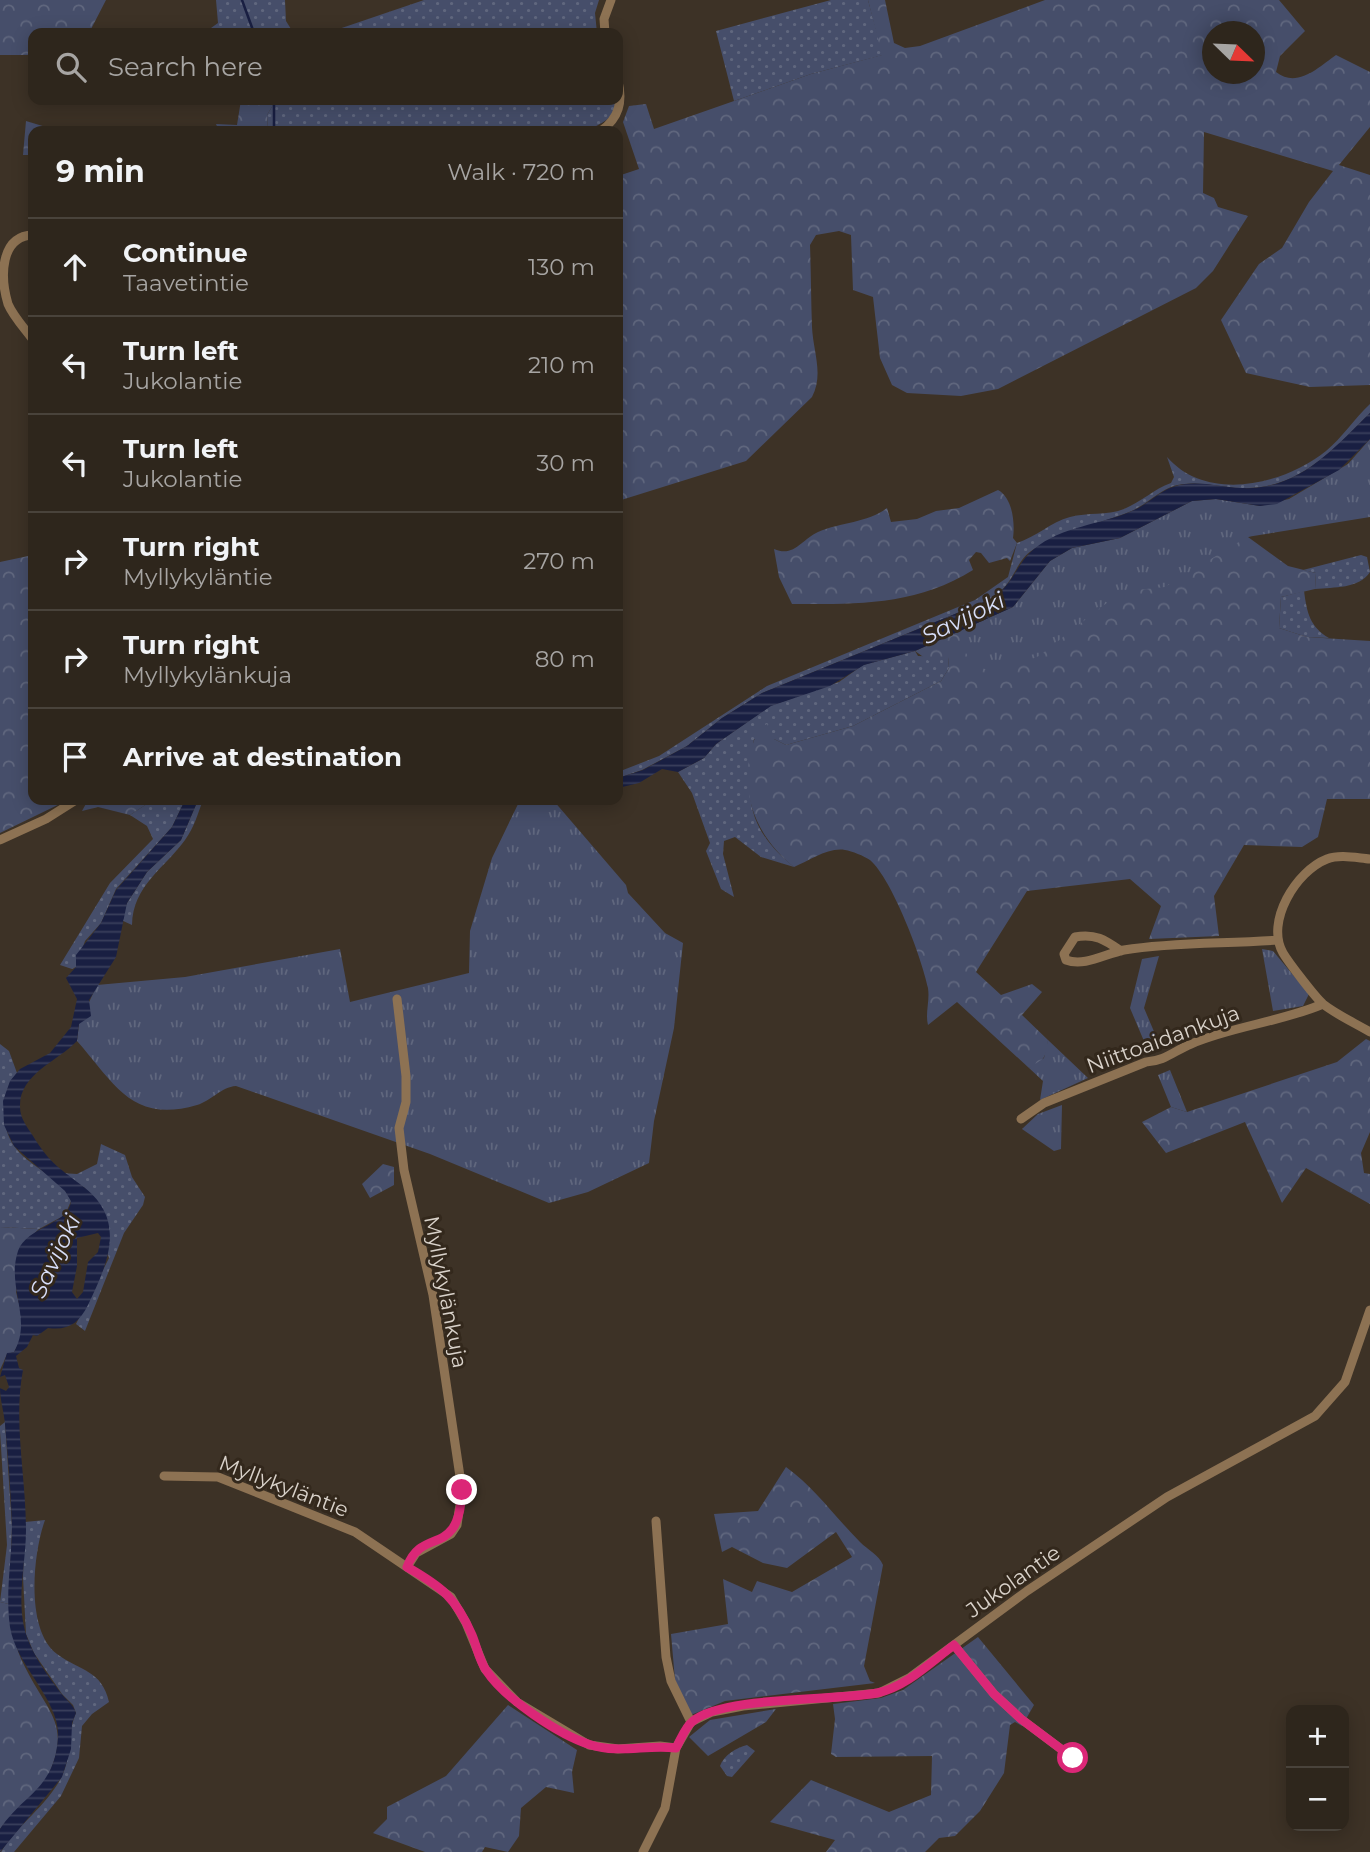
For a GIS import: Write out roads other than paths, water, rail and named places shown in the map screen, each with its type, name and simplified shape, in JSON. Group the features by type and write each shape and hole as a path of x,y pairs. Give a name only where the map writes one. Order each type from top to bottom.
{"street":[{"path":"605,28 604,19 611,0"},
{"path":"606,126 616,116 620,105"},
{"path":"28,236 19,237 8,246 1,278 9,306 28,333"},
{"path":"0,840 46,819 68,805"},
{"path":"1370,859 1330,858 1304,875 1292,889 1278,926 1278,940 1283,953 1323,1004 1370,1032"},
{"path":"1121,951 1098,936 1087,934 1075,937 1064,954 1066,960 1075,964 1121,951 1170,944 1278,940"},
{"name":"Myllykylänkuja","path":"397,999 406,1076 406,1101 399,1128 404,1170 433,1295 462,1490 457,1525 451,1534 416,1553 407,1567"},
{"name":"Niittoaidankuja","path":"1021,1119 1044,1103 1146,1062 1162,1061 1191,1043 1304,1012 1323,1004"},
{"name":"Jukolantie","path":"691,1722 712,1712 743,1706 879,1693 909,1678 1027,1591 1167,1497 1315,1416 1345,1382 1370,1310"},
{"name":"Myllykyläntie","path":"164,1476 205,1475 231,1481 355,1532 451,1597 466,1623 485,1669 517,1702 589,1745 618,1749 660,1746 676,1748"},
{"path":"643,1852 665,1808 676,1748 691,1722 671,1681 666,1657 656,1521"},
{"path":"954,1645 994,1694 1021,1719 1073,1758"}],"water":[{"name":"Savijoki","path":"1370,413 1370,439 1339,470 1277,504 1260,506 1216,499 1192,501 1120,538 1072,548 1050,561 1013,607 915,651 864,665 830,686 771,706 716,744 704,758 678,772 662,769 639,783 623,787 623,776 643,770 687,746 722,718 762,693 989,600 1004,589 1027,555 1057,535 1120,516 1168,489 1181,485 1241,488 1280,483 1313,465"},
{"name":"Savijoki","path":"183,805 196,805 181,840 147,872 127,903 116,957 89,1000 91,1016 79,1024 77,1041 32,1077 21,1096 21,1115 26,1126 56,1165 98,1201 110,1230 101,1275 81,1317 67,1327 48,1328 37,1336 33,1335 27,1347 16,1356 19,1368 23,1370 19,1409 26,1530 21,1598 24,1624 37,1659 76,1713 72,1723 71,1749 62,1777 0,1852 0,1829 44,1780 51,1769 58,1738 53,1711 20,1656 10,1627 8,1601 12,1513 0,1388 6,1391 9,1387 5,1375 0,1377 7,1353 14,1352 21,1327 15,1277 18,1251 30,1236 63,1215 69,1209 71,1201 65,1191 14,1146 4,1125 3,1101 10,1081 20,1069 50,1053 71,1027 77,999 66,978 76,967 76,955 101,923 116,890 172,827","holes":["98,1233 101,1237 98,1252 88,1262 83,1292 77,1299 72,1292 77,1266 77,1238"]}],"waterway":[{"path":"242,0 252,28"},
{"path":"274,105 274,126"}]}
